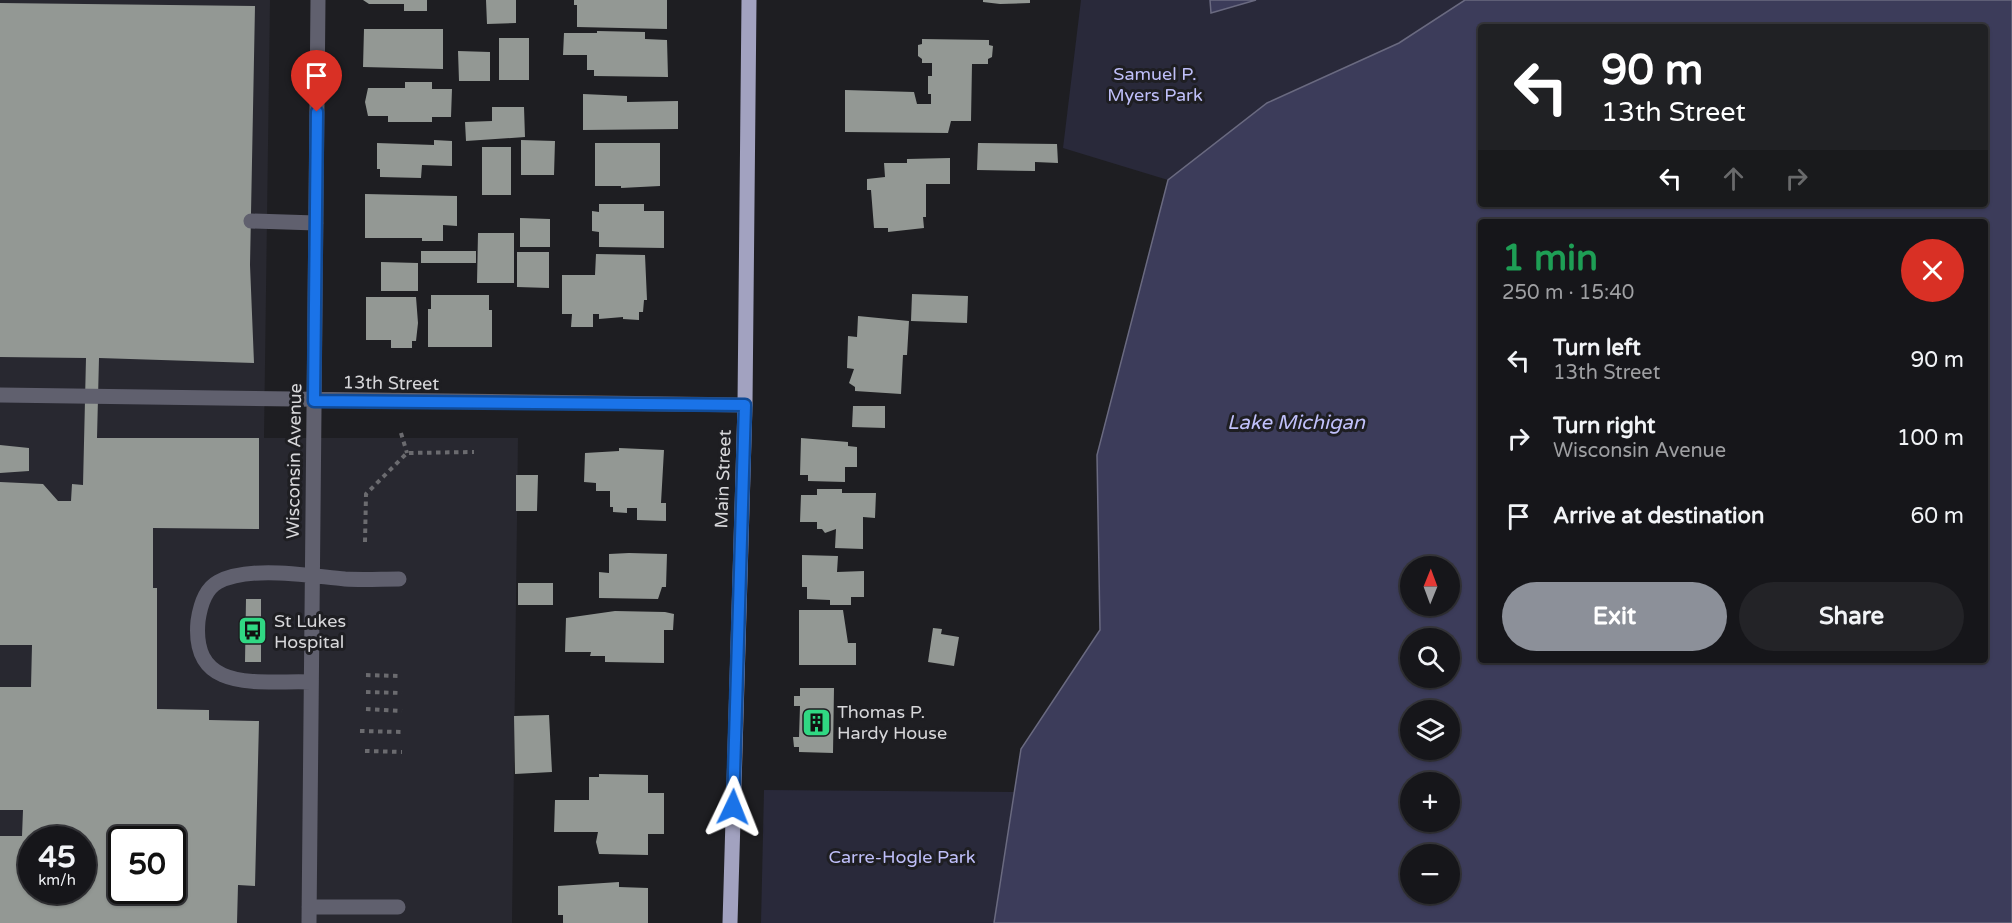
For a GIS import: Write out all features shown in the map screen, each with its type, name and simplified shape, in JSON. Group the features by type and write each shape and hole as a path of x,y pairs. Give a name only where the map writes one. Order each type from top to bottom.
{"main road":[{"name":"Main Street","path":"730,923 745,405 749,0"}],"street":[{"name":"Wisconsin Avenue","path":"309,923 318,0"},
{"path":"251,220 316,223"},
{"name":"13th Street","path":"0,395 745,405"},
{"path":"311,682 229,679 208,666 198,648 198,624 201,603 217,582 249,574 399,579"},
{"path":"309,907 398,907"}],"path":[{"path":"402,434 407,453"},
{"path":"365,542 366,494 407,453 474,452"},
{"path":"366,675 401,676"},
{"path":"366,692 402,693"},
{"path":"366,709 402,711"},
{"path":"360,731 403,732"},
{"path":"365,751 402,752"}],"shaded area":[{"path":"0,0 270,0 264,438 518,438 512,923 0,923"}],"green space":[{"name":"Samuel P. Myers Park","path":"1081,0 1465,0 1399,43 1267,103 1168,180 1063,148"},
{"name":"Carre-Hogle Park","path":"764,790 1014,792 994,923 761,923"}],"water":[{"path":"1210,0 1256,0 1211,13"},
{"name":"Lake Michigan","path":"1465,0 2012,0 2012,923 994,923 1021,749 1100,630 1097,455 1168,180 1267,103 1399,43"}],"building":[{"path":"363,0 427,0 427,11 404,11 404,4 369,4"},
{"path":"486,0 516,0 516,23 487,24"},
{"path":"574,0 667,0 667,29 577,27 577,5 574,5"},
{"path":"983,0 1030,0 1030,3 1000,4 983,2"},
{"path":"0,3 255,6 250,265 254,363 99,358 97,438 259,438 259,529 153,528 153,588 157,588 157,709 209,710 209,720 259,721 255,886 238,885 237,923 0,923 0,836 18,836 18,904 96,904 96,826 22,826 23,810 0,810 0,687 31,687 32,645 0,645 0,482 43,484 58,501 71,501 72,484 83,485 86,358 0,357"},
{"path":"364,29 443,29 443,69 363,67"},
{"path":"597,31 645,32 645,39 667,40 668,77 594,76 594,70 587,70 587,55 563,55 564,33 597,33"},
{"path":"499,38 529,38 529,80 499,80"},
{"path":"922,39 989,40 989,45 993,46 992,57 988,59 988,64 972,64 971,121 951,121 948,133 845,132 845,90 914,92 917,104 931,104 931,94 928,94 928,76 932,76 932,63 922,63 922,59 918,56 918,45 922,44"},
{"path":"458,51 490,52 490,81 459,81"},
{"path":"405,82 432,82 432,89 452,89 451,117 432,117 432,122 388,122 388,116 368,116 365,102 368,88 405,88"},
{"path":"583,94 627,96 627,102 678,101 678,129 583,130"},
{"path":"492,107 524,107 525,137 466,141 465,122 492,121"},
{"path":"434,140 452,141 452,166 422,165 421,178 380,177 380,169 377,169 377,143 434,145"},
{"path":"521,140 555,141 554,175 521,175"},
{"path":"595,143 660,143 660,186 621,188 621,186 595,186"},
{"path":"978,143 1057,144 1058,163 1035,162 1035,171 977,170"},
{"path":"482,147 511,147 511,195 482,195"},
{"path":"950,158 950,184 926,184 924,228 888,232 888,228 874,228 871,190 867,190 867,179 885,177 884,163 907,163 907,159"},
{"path":"365,194 457,196 457,226 443,225 443,241 422,241 422,238 365,238"},
{"path":"599,204 644,204 644,211 664,211 664,248 599,247 599,232 592,231 592,211 599,212"},
{"path":"520,218 550,219 550,247 520,247"},
{"path":"478,233 514,233 514,283 477,283"},
{"path":"421,251 476,251 476,263 421,263"},
{"path":"517,252 549,252 549,288 517,287"},
{"path":"596,254 645,255 647,300 644,300 643,312 639,312 639,320 623,319 623,317 599,319 599,314 593,314 593,327 571,327 572,314 562,314 562,275 595,275"},
{"path":"381,262 418,263 418,291 381,291"},
{"path":"912,294 968,296 967,323 911,321"},
{"path":"431,295 489,295 489,310 492,310 492,347 428,347 428,309 431,309"},
{"path":"366,297 416,297 418,323 416,341 412,341 412,348 391,348 391,340 366,340"},
{"path":"858,316 909,321 907,355 903,355 901,394 855,391 855,387 849,383 854,369 847,368 848,336 857,337"},
{"path":"853,406 885,406 885,428 852,427"},
{"path":"801,438 848,442 848,446 857,447 857,467 845,467 845,482 808,481 808,475 800,475"},
{"path":"0,445 29,448 29,471 0,473"},
{"path":"619,448 664,450 661,503 666,503 666,521 637,520 637,508 627,508 627,513 613,512 613,507 610,507 610,491 596,491 596,483 584,482 585,453 619,451"},
{"path":"516,475 538,475 537,511 516,511"},
{"path":"817,489 842,489 842,493 876,493 875,518 863,517 863,549 835,548 836,529 825,533 822,529 817,529 817,522 800,522 801,495 817,495"},
{"path":"609,554 667,554 666,587 662,587 658,599 599,598 599,572 609,573"},
{"path":"802,555 838,556 837,572 864,571 864,597 851,597 851,605 830,605 830,600 807,599 807,587 802,587"},
{"path":"518,583 553,583 553,605 518,605"},
{"name":"St Lukes Hospital","path":"246,599 261,599 261,662 245,662"},
{"path":"799,610 843,610 848,643 856,643 856,665 799,665"},
{"path":"615,611 674,614 673,630 664,630 664,663 605,662 605,656 590,656 591,652 565,652 566,618"},
{"path":"933,628 942,629 941,634 959,637 954,666 928,662"},
{"name":"Thomas P. Hardy House","path":"800,688 834,688 833,753 799,752 799,747 794,747 793,737 799,737 800,706 794,706 794,696 800,696"},
{"path":"549,715 552,772 515,774 514,716"},
{"path":"599,774 648,775 648,793 664,793 664,834 648,834 648,855 599,854 596,842 598,832 554,832 555,800 589,800 589,777 599,777"},
{"path":"619,882 619,887 648,888 648,923 563,923 563,915 558,915 558,886"}],"place":[{"name":"St Lukes Hospital","path":"253,631"},
{"name":"Thomas P. Hardy House","path":"816,722"}],"route":[{"path":"317,112 314,401 745,405 733,807"}]}
